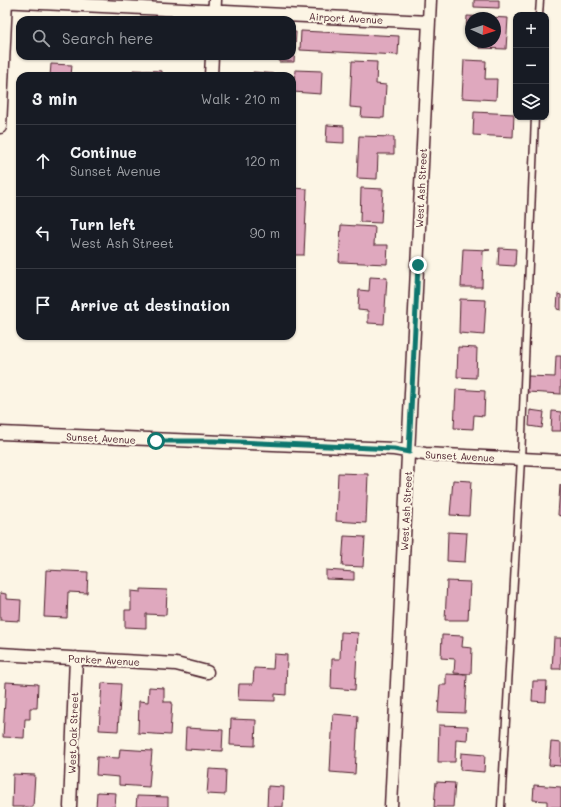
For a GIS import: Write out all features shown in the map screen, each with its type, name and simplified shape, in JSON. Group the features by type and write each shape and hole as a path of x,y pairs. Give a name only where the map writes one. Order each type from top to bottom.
{"street":[{"name":"West Ash Street","path":"391,807 430,0"},
{"name":"Airport Avenue","path":"4,1 214,10 429,22"},
{"path":"0,127 4,1"},
{"path":"211,72 212,60"},
{"name":"Sunset Avenue","path":"0,433 156,441 214,441 386,448 409,452 561,461"},
{"name":"Parker Avenue","path":"0,654 176,664 207,672"},
{"name":"West Oak Street","path":"70,807 76,658"}],"lane":[{"path":"539,12 540,0"},
{"path":"501,807 521,459 535,120"}],"building":[{"path":"474,0 499,0 499,8 474,7"},
{"path":"501,18 508,18 506,49 479,48 501,48"},
{"path":"301,31 399,36 398,55 300,50"},
{"path":"279,60 294,60 294,62 279,62"},
{"path":"464,60 486,61 485,79 497,79 496,100 462,98"},
{"path":"352,61 377,62 376,84 386,85 384,118 361,117 362,108 350,107"},
{"path":"51,64 72,65 71,72 50,72"},
{"path":"133,70 162,71 162,72 133,72"},
{"path":"295,70 322,71 321,94 296,92"},
{"path":"474,112 513,114 513,137 473,135"},
{"path":"327,125 344,126 344,143 326,142"},
{"path":"359,136 394,137 394,154 378,154 377,179 357,178"},
{"path":"296,188 307,189 304,255 296,255"},
{"path":"361,188 383,189 381,223 360,222"},
{"path":"341,225 375,227 374,245 388,245 387,264 339,262"},
{"path":"499,248 516,249 515,266 498,265"},
{"path":"463,249 490,250 483,251 482,287 461,287"},
{"path":"370,277 387,278 384,324 368,323 368,311 358,310 359,290 369,291"},
{"path":"558,294 561,295 561,310 557,309"},
{"path":"460,299 486,300 484,335 459,333"},
{"path":"458,347 477,348 476,378 457,377"},
{"path":"556,356 561,356 561,394 527,392 528,376 555,377"},
{"path":"456,389 485,391 484,416 474,415 473,429 454,428"},
{"path":"530,410 544,412 542,428 529,426"},
{"path":"552,411 561,412 561,431 551,431"},
{"path":"338,473 368,474 366,523 336,521"},
{"path":"453,480 471,481 469,516 450,515"},
{"path":"561,485 561,516 558,515"},
{"path":"448,532 467,533 465,562 447,561"},
{"path":"344,536 365,537 363,567 342,566"},
{"path":"46,570 88,572 87,593 68,592 67,618 44,617"},
{"path":"326,570 354,572 354,580 326,579"},
{"path":"447,581 470,582 468,620 445,620"},
{"path":"141,589 167,590 166,615 146,614 146,628 125,627 125,610 131,610 131,591 141,592"},
{"path":"0,593 6,594 6,599 21,600 20,621 0,620"},
{"path":"341,632 358,633 355,690 331,688 332,659 340,659"},
{"path":"442,635 463,636 462,647 472,648 471,674 454,673 455,659 441,658"},
{"path":"554,638 561,638 561,669 552,669"},
{"path":"274,654 287,655 286,695 275,694 275,701 238,700 239,684 253,684 254,668 273,669"},
{"path":"446,674 467,675 465,713 438,712 440,685 446,685"},
{"path":"533,681 547,681 546,702 532,701"},
{"path":"6,682 38,684 37,708 30,708 30,719 25,719 24,738 3,737"},
{"path":"102,683 121,684 118,731 99,730"},
{"path":"149,687 164,688 164,702 172,702 170,735 138,733 139,701 148,702"},
{"path":"333,714 358,716 355,774 330,772"},
{"path":"231,719 256,720 255,746 230,745"},
{"path":"439,725 468,726 467,740 456,739 455,762 438,762"},
{"path":"186,728 223,730 222,751 185,749"},
{"path":"551,742 561,743 561,766 549,765"},
{"path":"120,749 152,751 149,787 119,785 119,777 96,775 97,757 119,758"},
{"path":"461,753 485,755 484,772 460,770"},
{"path":"209,769 226,770 225,795 207,794"},
{"path":"13,774 35,775 33,807 12,807"},
{"path":"436,782 455,783 453,807 434,807"},
{"path":"534,785 561,787 561,807 547,807 547,801 533,800"},
{"path":"268,786 284,787 283,807 267,807"},
{"path":"97,792 116,793 115,807 96,807"},
{"path":"137,796 168,797 168,807 136,807"}],"route":[{"path":"156,441 214,441 394,449 409,452 418,265"}]}
